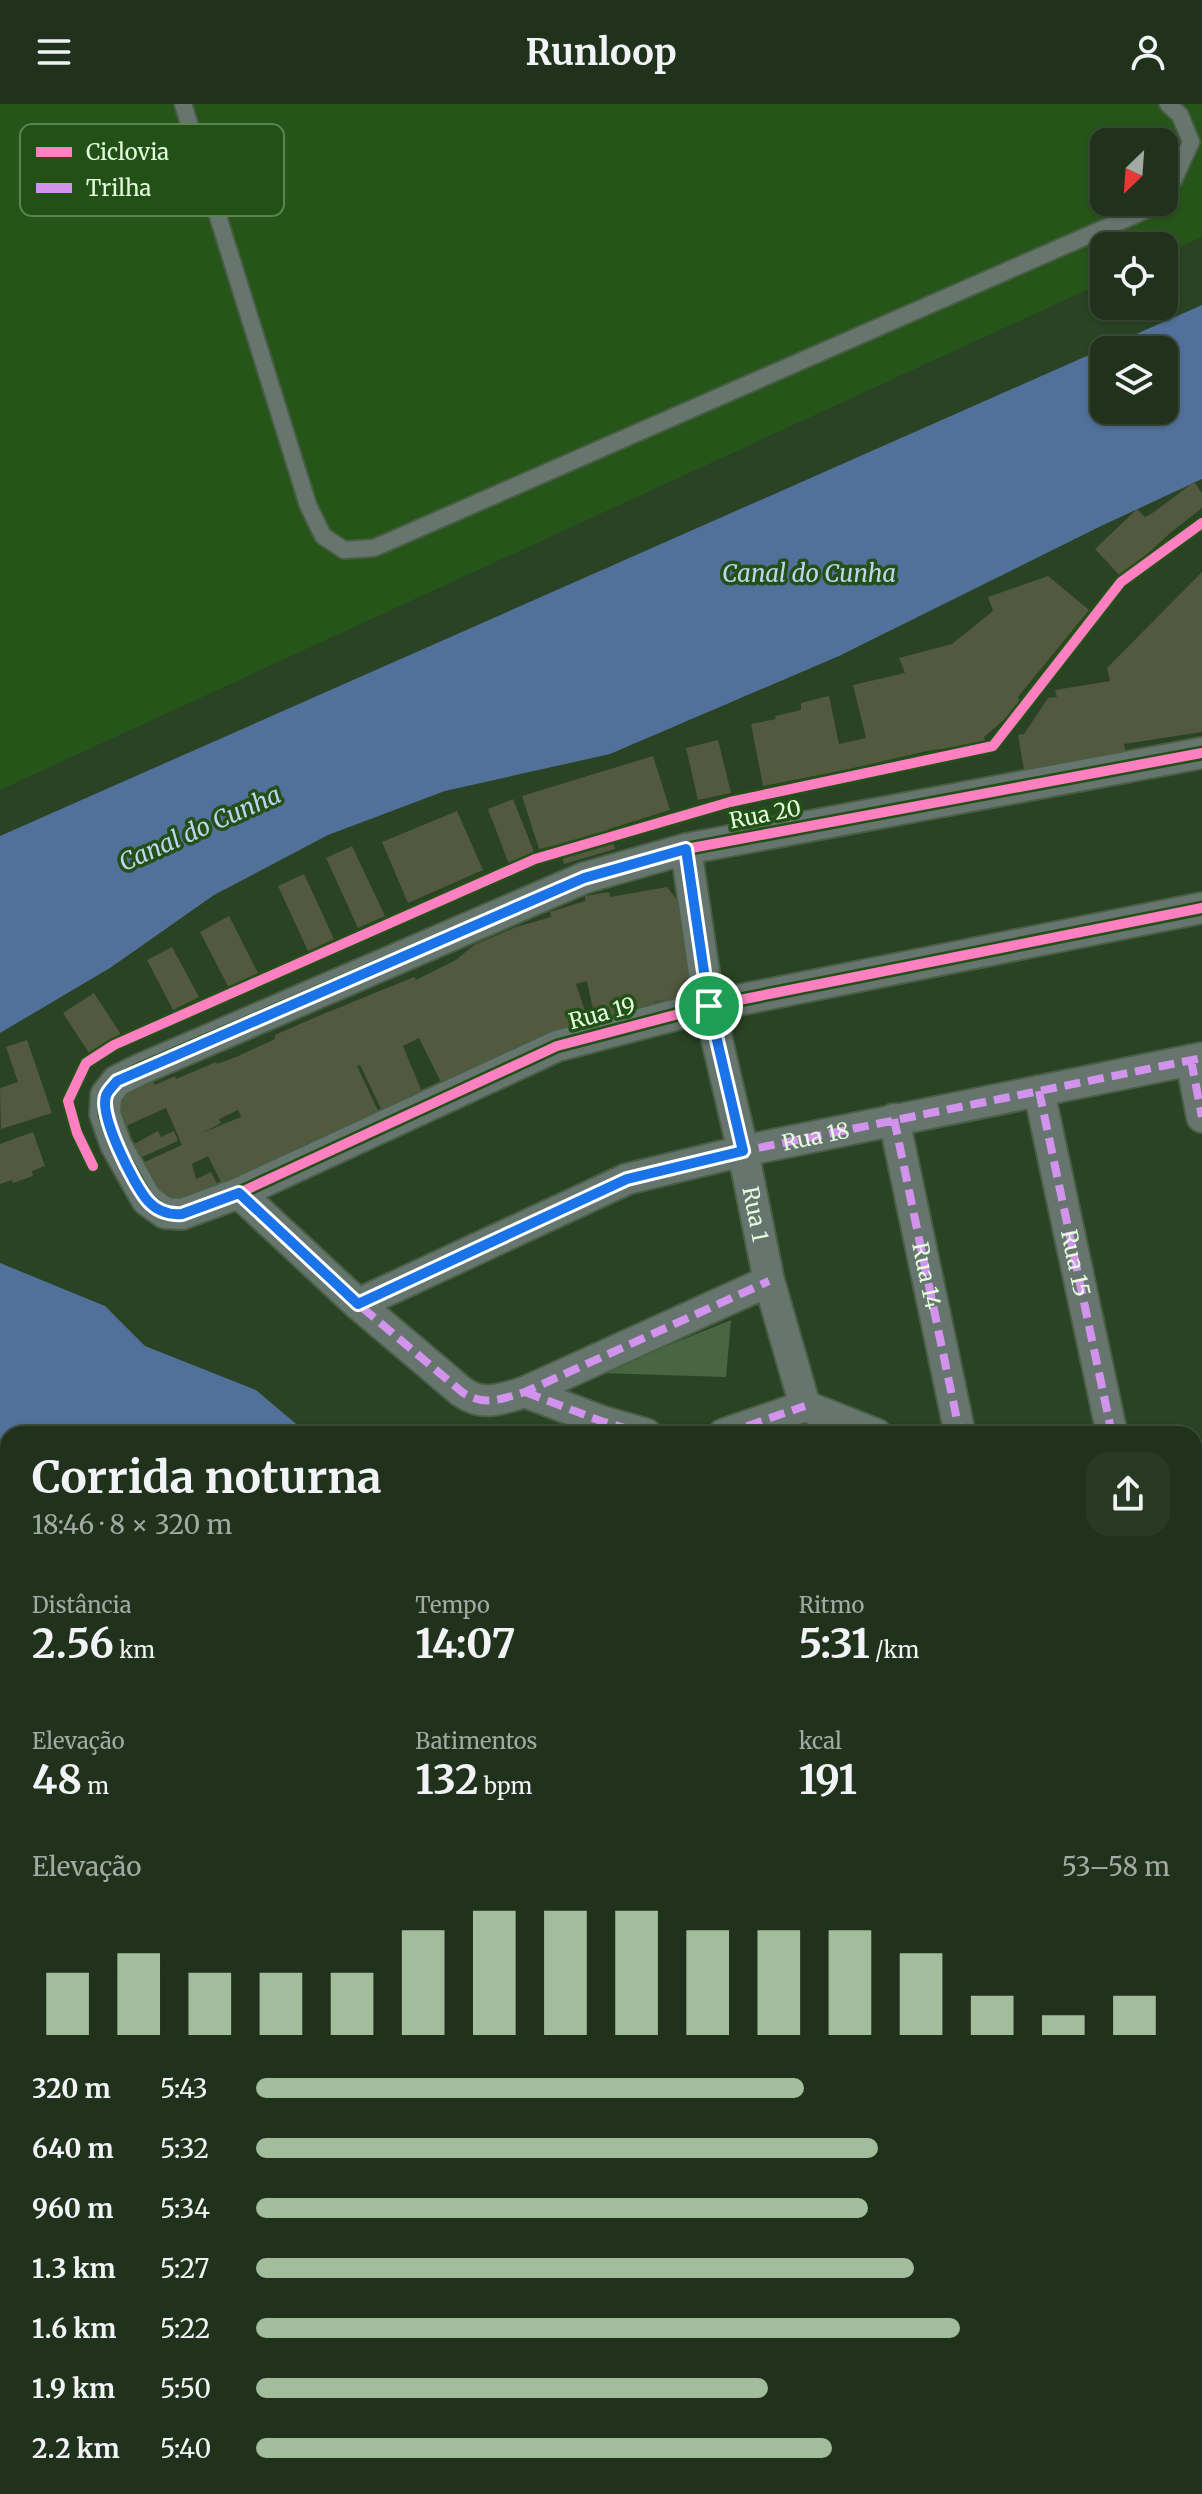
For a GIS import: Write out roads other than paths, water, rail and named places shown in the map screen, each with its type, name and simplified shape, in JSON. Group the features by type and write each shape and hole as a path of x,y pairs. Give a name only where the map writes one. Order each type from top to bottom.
{"street":[{"name":"Rua 20","path":"182,1214 165,1213 147,1200 116,1145 105,1114 106,1095 117,1081 584,878 686,849 1202,753"},
{"name":"Rua 1","path":"686,849 709,1006 769,1281 805,1406"},
{"name":"Rua 19","path":"182,1214 239,1193 557,1046 709,1006 1202,908"},
{"name":"Rua 18","path":"358,1304 627,1179 894,1119 1197,1059"},
{"path":"1197,1059 1202,1117"},
{"name":"Rua 15","path":"1039,1091 1110,1426"},
{"name":"Rua 14","path":"894,1119 958,1426"},
{"path":"239,1193 358,1304 471,1399 491,1402 525,1392 769,1281"},
{"path":"525,1392 618,1426"},
{"path":"747,1426 805,1406 856,1426"}],"lane":[{"path":"183,104 189,124"},
{"path":"1178,108 1191,142 1178,170"},
{"path":"218,216 308,505 323,536 344,550 374,548 1132,216"}],"water":[{"name":"Canal do Cunha","path":"1202,305 1202,479 839,656 610,754 445,791 328,835 214,895 110,968 0,1033 0,836 1090,354 1090,424 1178,424 1178,336 1132,336 1168,320 1178,320 1178,316"},
{"path":"0,1263 105,1306 145,1346 256,1390 299,1426 0,1426"}]}
